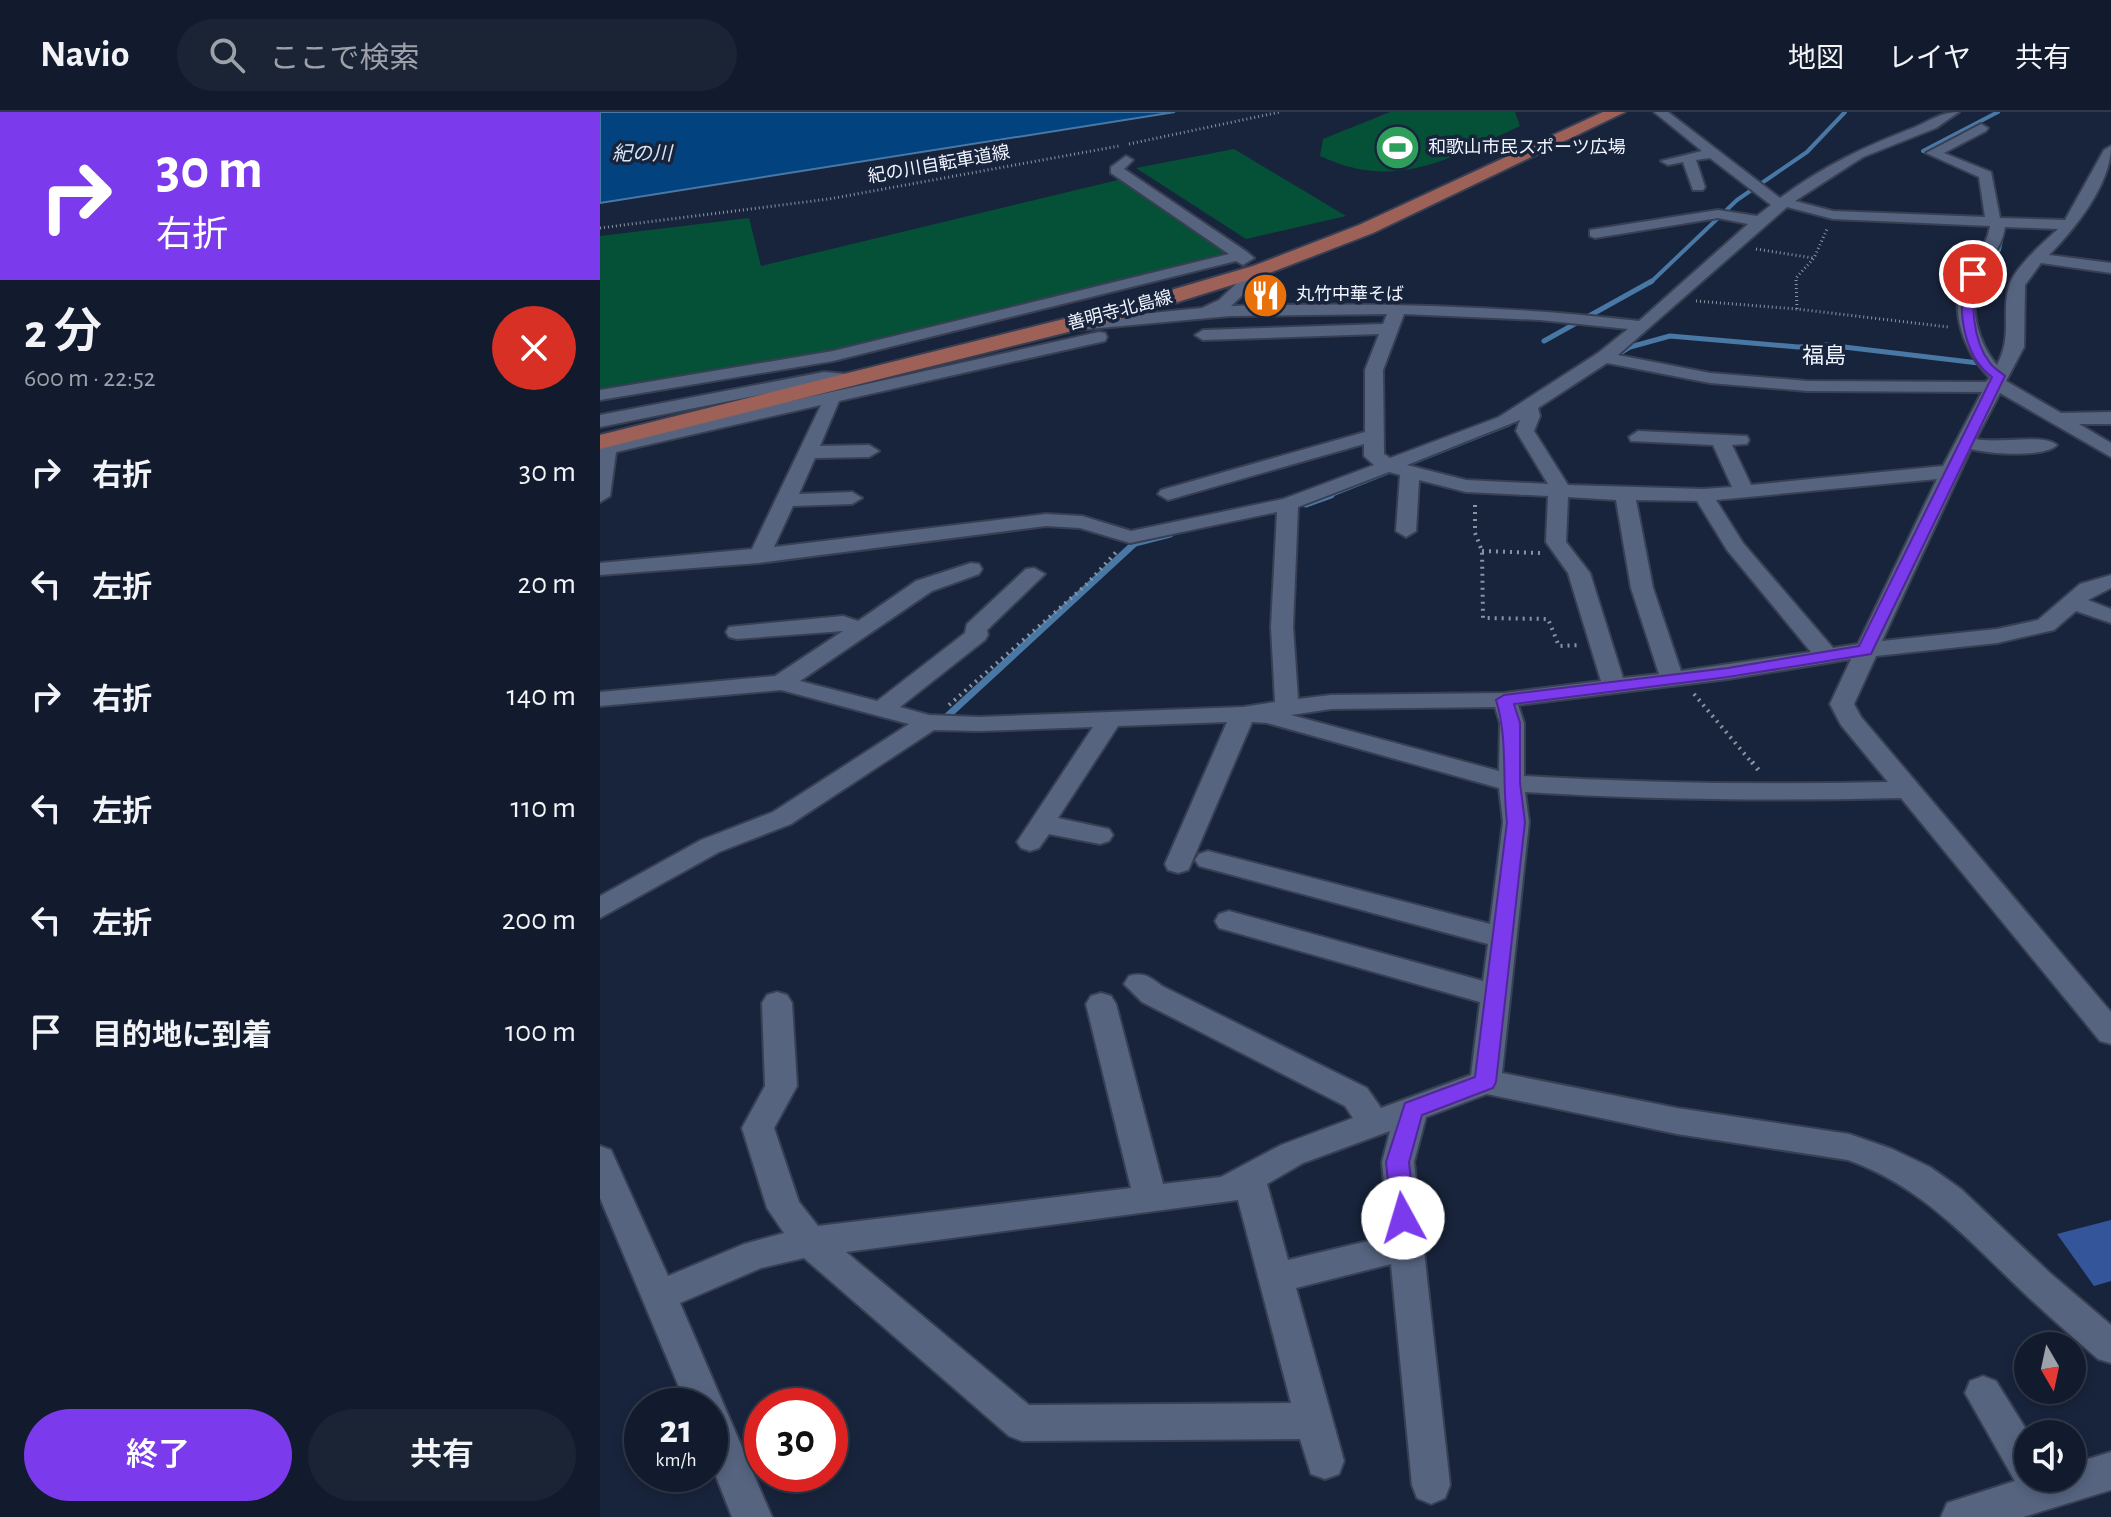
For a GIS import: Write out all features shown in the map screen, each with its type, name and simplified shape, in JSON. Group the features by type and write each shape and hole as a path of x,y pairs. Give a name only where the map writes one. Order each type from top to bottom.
{"main road":[{"name":"善明寺北島線","path":"604,431 847,379 1067,326 1260,270 1366,229 1617,112"}],"street":[{"path":"1660,112 1782,204 1833,215 2070,225"},
{"path":"600,569 759,557 926,539 1016,522 1046,520 1082,522 1130,537 1288,504 1400,470 1530,411 1609,358 1727,245 1782,204 1858,154 1928,126 1953,112"},
{"path":"1981,128 1933,153 1986,175 1993,220 1998,223"},
{"path":"2111,150 2070,225 2037,258 2017,285 2015,347 1991,375 1965,442 1842,704 1850,720 2111,1033"},
{"path":"1668,161 1713,153"},
{"path":"1688,158 1698,187"},
{"path":"1126,160 1116,170 1246,258 1173,297"},
{"path":"1595,233 1722,214 1759,221"},
{"path":"1998,223 1994,243 1973,274 1968,289 1969,329 1991,375 2111,451"},
{"path":"600,395 833,356 1242,255"},
{"path":"2037,258 2111,268"},
{"path":"600,496 604,431 827,396 1207,312 1225,303 1260,270"},
{"path":"1067,326 1105,326 1159,316 1207,312 1398,308 1587,319 1643,326"},
{"path":"1398,308 1374,370 1373,436 1374,456 1400,470 1475,486 1703,495 1950,471"},
{"path":"1203,335 1389,329"},
{"path":"1609,358 1710,378 1807,386 1991,375"},
{"path":"759,557 831,403 827,396"},
{"path":"1530,411 1525,431 1558,482 1556,542 1579,573 1614,686"},
{"path":"2057,419 2111,418"},
{"path":"1168,494 1373,436"},
{"path":"1638,437 1730,440 1744,492"},
{"path":"1965,442 1989,448 2047,445"},
{"path":"808,452 869,451"},
{"path":"1400,470 1406,531"},
{"path":"1625,494 1631,546 1657,643 1676,679"},
{"path":"1703,495 1734,546 1827,656"},
{"path":"786,500 852,498"},
{"path":"1287,706 1282,627 1288,504"},
{"path":"781,683 924,586 971,569"},
{"path":"881,710 977,635 975,629 1034,574"},
{"path":"1243,714 1287,706 1373,700 1504,700 2031,630 2046,625 2088,589 2110,582"},
{"path":"2074,603 2111,616"},
{"path":"737,632 843,623 861,629"},
{"path":"600,699 781,683 936,723 1243,714 1268,716 1511,783 1626,790 1778,793 1908,790"},
{"path":"1486,1082 1516,822 1511,783 1512,723 1504,700"},
{"path":"1178,864 1243,714"},
{"path":"1100,835 1036,833 1110,719"},
{"path":"600,908 710,846 782,818 936,723"},
{"path":"1208,860 1504,938"},
{"path":"1229,921 1497,996"},
{"path":"1139,984 1152,994 1356,1097 1374,1123"},
{"path":"777,1003 781,1086 758,1128 784,1208 810,1242 1022,1423 1315,1421"},
{"path":"1101,1004 1150,1199"},
{"path":"661,1295 756,1254 810,1242 1227,1190 1292,1154 1486,1082 1677,1121 1849,1147 1881,1158 1918,1177 1949,1199 2038,1284 2111,1347"},
{"path":"1412,1109 1398,1162 1431,1485"},
{"path":"600,1159 699,1388"},
{"path":"1249,1179 1325,1461"},
{"path":"1276,1278 1406,1246"},
{"path":"1983,1393 2014,1444"},
{"path":"728,1459 752,1517"},
{"path":"2086,1474 2111,1471"},
{"path":"1961,1517 2014,1490"}],"path":[{"name":"紀の川自転車道線","path":"600,228 829,199 1280,112"},
{"path":"1797,309 1796,278 1814,258 1833,215"},
{"path":"1727,245 1814,258"},
{"path":"1671,300 1797,309 1969,329"},
{"path":"1475,486 1475,533 1482,551 1483,618 1548,619 1559,646 1601,644"},
{"path":"936,723 1086,585 1130,537"},
{"path":"1482,551 1565,554"},
{"path":"1676,679 1778,793"}],"green space":[{"name":"和歌山市民スポーツ広場","path":"1390,112 1515,112 1520,126 1446,159 1398,171 1373,171 1320,156 1323,139"},
{"path":"1234,149 1346,216 1246,239 1136,168"},
{"path":"1122,179 1236,255 832,351 600,390 600,236 749,218 761,266"}],"water":[{"name":"紀の川","path":"600,112 1175,112 600,203"}],"building":[{"path":"2111,1220 2111,1281 2094,1286 2057,1234"}],"waterway":[{"path":"1650,283 1737,200 1807,152 1845,112"},
{"path":"1937,157 1923,151 1998,112"},
{"path":"1977,277 1999,250 2002,235"},
{"path":"1544,341 1652,281"},
{"path":"1614,357 1630,347 1670,336 1798,347 1827,345 1987,364"},
{"path":"1325,497 1509,424"},
{"path":"1306,504 1331,495"},
{"path":"942,721 1135,543 1170,534"}],"place":[{"name":"和歌山市民スポーツ広場","path":"1397,148"},
{"name":"丸竹中華そば","path":"1265,295"}],"district":[{"name":"福島","path":"1824,356"}],"route":[{"path":"1403,1218 1398,1162 1412,1109 1486,1082 1516,822 1511,783 1514,750 1512,723 1504,700 1728,672 1865,650 1999,376 1982,362 1969,329 1968,289 1973,274"}]}
